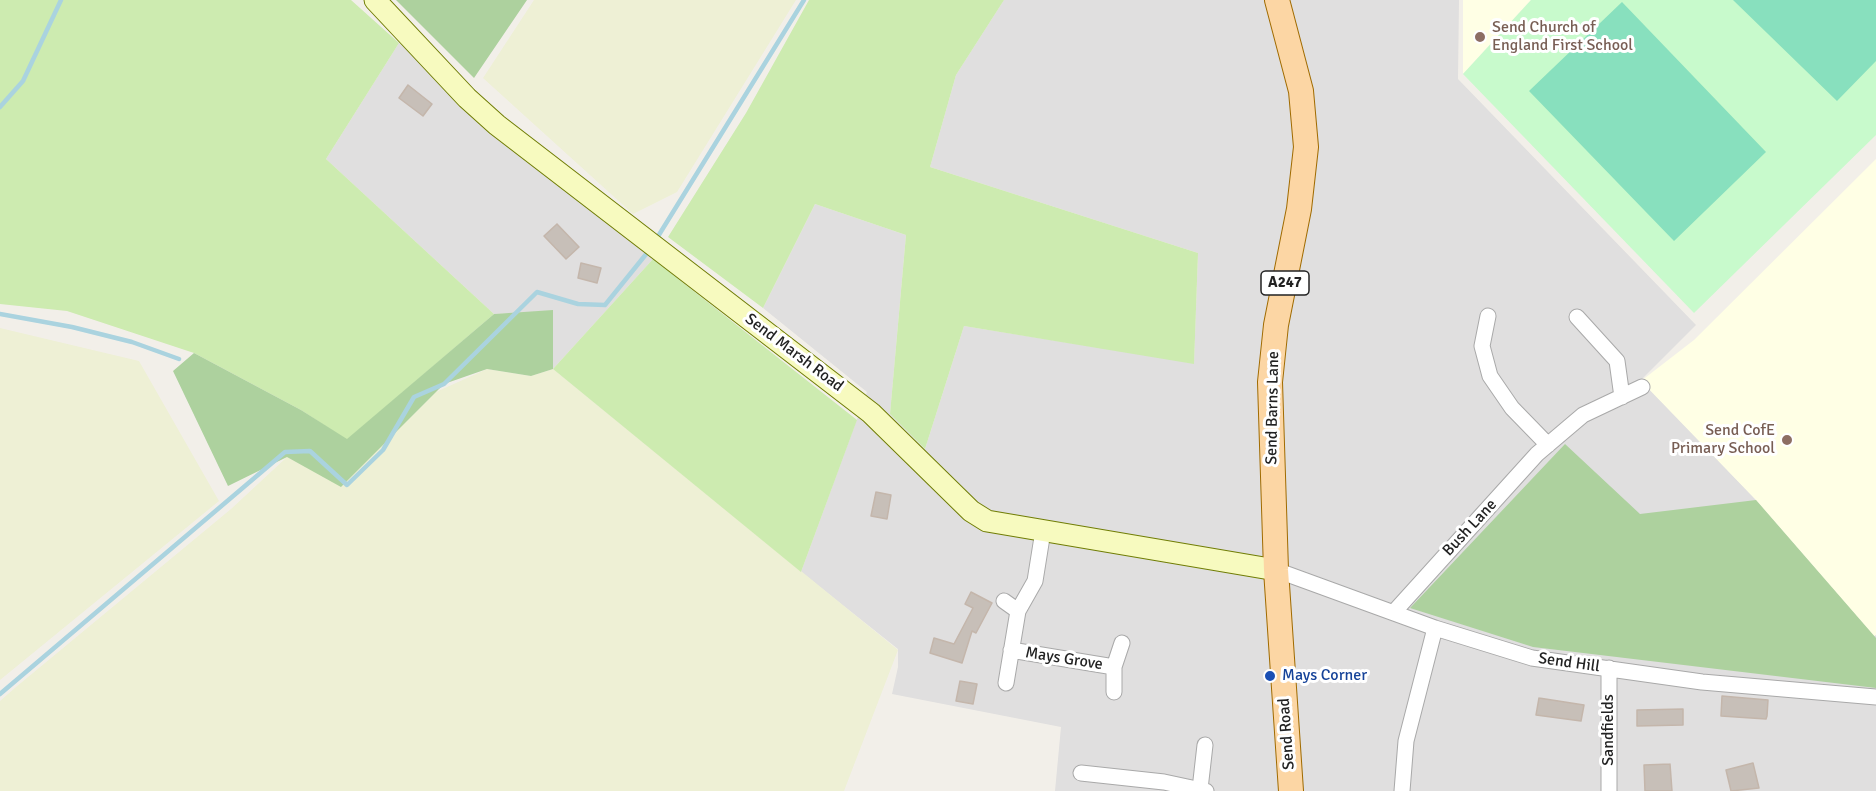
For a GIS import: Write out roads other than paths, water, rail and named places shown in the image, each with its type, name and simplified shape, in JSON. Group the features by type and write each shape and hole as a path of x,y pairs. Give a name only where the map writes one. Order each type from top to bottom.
{"main road":[{"name":"Send Marsh Road","path":"375,0 467,98 497,125 871,413 971,511 987,521 1276,570"},
{"name":"Send Barns Lane","path":"1276,570 1270,382 1276,325 1299,208 1306,147 1301,91 1277,0"},
{"name":"Send Road","path":"1276,570 1291,791"}],"street":[{"path":"1488,316 1482,346 1490,376 1512,408 1548,445"},
{"path":"1578,317 1617,362 1622,397"},
{"name":"Bush Lane","path":"1394,612 1470,526 1548,445 1583,415 1642,387"},
{"path":"1011,650 1017,610 1035,581 1043,531"},
{"name":"Send Hill","path":"1276,570 1435,627 1532,658 1702,682 1876,697"},
{"path":"1004,601 1017,610"},
{"path":"1402,791 1406,741 1435,627"},
{"name":"Mays Grove","path":"1114,692 1114,667 1122,643"},
{"name":"Mays Grove","path":"1006,683 1011,650 1114,667"},
{"name":"Sandfields","path":"1609,668 1609,791"},
{"path":"1081,773 1164,782 1203,790 1205,745"}],"waterway":[{"path":"0,107 23,81 61,0"},
{"path":"657,238 804,0"},
{"path":"0,694 285,452 310,451 347,485 383,450 414,397 444,384 537,292 578,304 605,305 647,253"},
{"path":"0,314 72,327 132,342 179,359"}],"place":[{"name":"Send Church of England First School","path":"1480,37"},
{"name":"Send CofE Primary School","path":"1787,440"},
{"name":"Mays Corner","path":"1270,676"}]}
